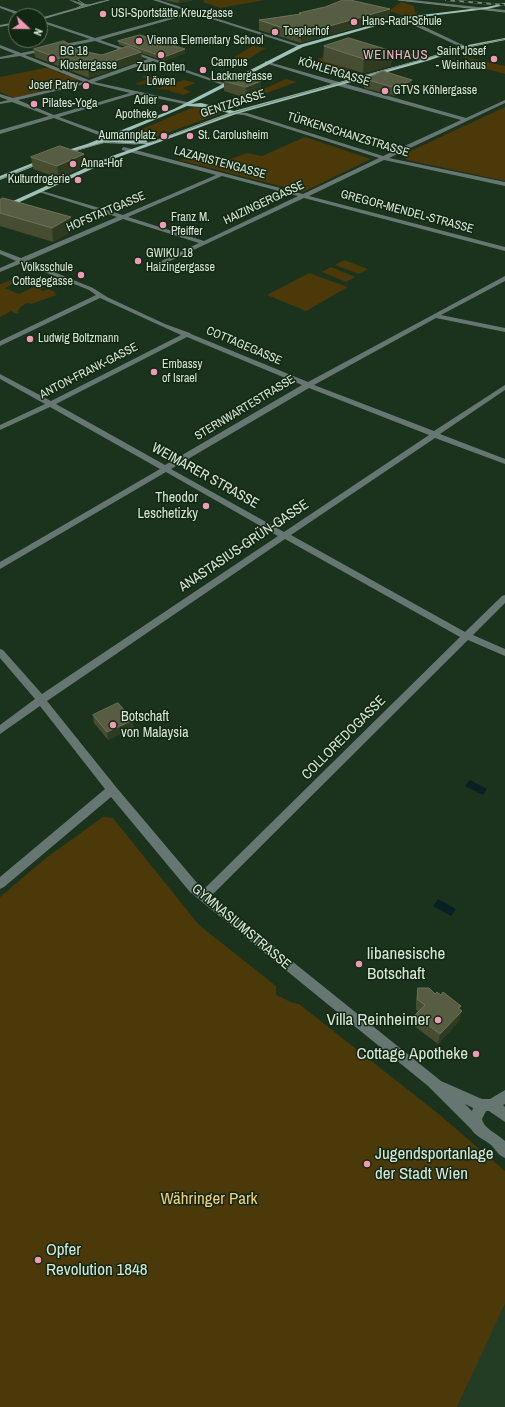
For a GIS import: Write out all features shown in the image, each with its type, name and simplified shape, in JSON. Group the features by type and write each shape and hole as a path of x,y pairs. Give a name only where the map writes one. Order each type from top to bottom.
{"main road":[{"path":"476,9 500,1 505,3"},
{"path":"89,145 176,110 267,62 301,46 402,18 487,8 505,3"},
{"name":"GENTZGASSE","path":"0,209 114,157 234,113 425,60 465,47 505,39"},
{"path":"176,110 198,104 234,113"},
{"path":"116,141 121,133"},
{"path":"55,156 102,141 133,143 154,142"},
{"path":"114,157 124,149 116,141"},
{"path":"0,178 48,158"}],"street":[{"path":"71,0 87,6"},
{"path":"48,18 107,0"},
{"path":"155,0 301,46"},
{"path":"401,0 505,12"},
{"path":"0,58 94,40 194,12"},
{"path":"402,18 465,47"},
{"path":"48,23 151,60 225,84"},
{"path":"0,46 89,82 188,104"},
{"path":"397,50 425,60"},
{"path":"0,103 89,82 151,60"},
{"name":"KÖHLERGASSE","path":"267,62 337,84 465,119"},
{"path":"0,132 136,93"},
{"path":"0,96 109,137"},
{"name":"HAIZINGERGASSE","path":"153,267 505,101"},
{"name":"TÜRKENSCHANZSTRASSE","path":"234,113 245,114 383,158 505,184"},
{"path":"124,149 131,151"},
{"name":"LAZARISTENGASSE","path":"131,151 304,197"},
{"name":"HOFSTATTGASSE","path":"0,270 220,175"},
{"path":"40,191 205,243"},
{"name":"GREGOR-MENDEL-STRASSE","path":"304,197 505,249"},
{"name":"COTTAGEGASSE","path":"0,252 92,289 101,295 163,325 188,334 308,385 505,462"},
{"name":"STERNWARTESTRASSE","path":"0,566 308,385 505,278"},
{"path":"0,344 101,295"},
{"path":"435,316 505,330"},
{"name":"ANTON-FRANK-GASSE","path":"0,428 51,404 188,334"},
{"name":"WEIMARER STRASSE","path":"0,376 467,636 505,653"},
{"name":"ANASTASIUS-GRÜN-GASSE","path":"0,730 41,700 505,387"},
{"name":"COLLOREDOGASSE","path":"203,897 505,598"},
{"name":"GYMNASIUMSTRASSE","path":"0,652 41,700 178,871 203,897 433,1082 476,1124 480,1130 500,1140 505,1151"},
{"path":"0,884 112,790"},
{"name":"GYMNASIUMSTRASSE","path":"433,1082 459,1096 487,1105 505,1116"},
{"path":"476,1124 475,1118 487,1105 505,1096"}],"shaded area":[{"path":"505,1304 505,1407 457,1407 490,1335"}],"green space":[{"path":"204,0 265,0 220,8 203,2"},
{"path":"401,2 414,6 415,12 418,14 405,16 389,11"},
{"path":"253,46 266,48 247,60 234,57"},
{"path":"350,48 325,61 353,71 344,74 311,62 319,60 318,59"},
{"path":"470,55 466,57 505,66 505,74 465,63 471,60 462,56"},
{"path":"50,67 59,73 76,78 79,82 14,98 0,92 0,77"},
{"path":"146,75 156,78 166,78 163,79 174,83 184,80 196,83 183,88 191,92 184,95 169,91 170,90 156,89 167,85 155,81 141,85 135,84 147,79 142,77"},
{"path":"286,79 297,82 266,93 259,91"},
{"path":"194,107 222,113 156,137 148,137 151,139 137,140 126,138 130,134"},
{"path":"505,107 505,181 407,160 404,154"},
{"path":"305,137 371,159 303,192 179,160 211,154 231,159 247,153 262,156"},
{"path":"344,260 368,269 359,274 335,265"},
{"path":"331,267 355,277 346,282 322,272"},
{"path":"309,273 348,287 306,311 267,295"},
{"path":"17,277 23,279 5,288 19,294 38,285 44,287 40,290 43,291 48,289 57,293 54,294 57,295 31,304 27,303 19,308 20,309 17,311 20,312 17,314 11,311 0,317 0,284 11,280 18,280 15,278"},
{"name":"Währinger Park","path":"103,817 113,818 199,925 276,986 276,995 293,1003 299,1004 440,1115 505,1171 505,1304 457,1407 0,1407 0,897 46,858"}],"water":[{"path":"470,780 487,789 483,795 465,786"},
{"path":"438,899 456,909 451,916 433,906"}],"building":[{"path":"343,0 350,0 390,9 301,34 259,20 301,14 299,13 325,7"},
{"path":"140,35 185,49 164,57 118,41"},
{"path":"349,38 392,51 364,59 324,46"},
{"path":"64,41 80,51 102,55 128,46 141,52 88,70 34,49 48,48 48,45"},
{"path":"383,71 412,80 396,88 365,79"},
{"path":"235,73 261,81 246,87 224,81"},
{"path":"60,146 84,154 57,166 31,157"},
{"path":"3,198 71,217 52,228 0,213 0,200"},
{"path":"118,703 133,720 107,732 93,715"},
{"name":"Villa Reinheimer","path":"418,988 429,988 435,994 437,992 441,995 443,992 461,1006 458,1008 462,1011 440,1034 415,1015 425,1005 418,1000"}],"tram line":[{"path":"77,8 84,4 78,0"},
{"path":"48,17 109,0"},
{"path":"398,0 505,12"},
{"path":"0,26 8,24"},
{"path":"63,154 106,142 135,144 152,142 233,113 463,48 505,39"},
{"path":"0,179 42,162"}],"railway":[{"path":"446,0 505,5"}],"place":[{"name":"USI-Sportstätte Kreuzgasse","path":"103,14"},
{"name":"Hans-Radl-Schule","path":"354,22"},
{"name":"Toeplerhof","path":"275,32"},
{"name":"Vienna Elementary School","path":"139,41"},
{"name":"Zum Roten Löwen","path":"161,55"},
{"name":"BG 18 Klostergasse","path":"52,59"},
{"name":"Saint Josef - Weinhaus","path":"494,59"},
{"name":"Campus Lacknergasse","path":"203,70"},
{"name":"Josef Patry","path":"86,86"},
{"name":"GTVS Köhlergasse","path":"385,91"},
{"name":"Pilates-Yoga","path":"34,104"},
{"name":"Adler Apotheke","path":"165,108"},
{"name":"Aumannplatz","path":"164,136"},
{"name":"St. Carolusheim","path":"190,136"},
{"name":"Anna-Hof","path":"73,164"},
{"name":"Kulturdrogerie","path":"78,180"},
{"name":"Franz M. Pfeiffer","path":"163,225"},
{"name":"GWIKU 18 Haizingergasse","path":"138,261"},
{"name":"Volksschule Cottagegasse","path":"81,275"},
{"name":"Ludwig Boltzmann","path":"30,339"},
{"name":"Embassy of Israel","path":"154,372"},
{"name":"Theodor Leschetizky","path":"206,506"},
{"name":"Botschaft von Malaysia","path":"113,725"},
{"name":"libanesische Botschaft","path":"359,964"},
{"name":"Villa Reinheimer","path":"438,1020"},
{"name":"Cottage Apotheke","path":"476,1054"},
{"name":"Jugendsportanlage der Stadt Wien","path":"367,1164"},
{"name":"Opfer Revolution 1848","path":"38,1260"}],"district":[{"name":"WEINHAUS","path":"396,56"}]}
